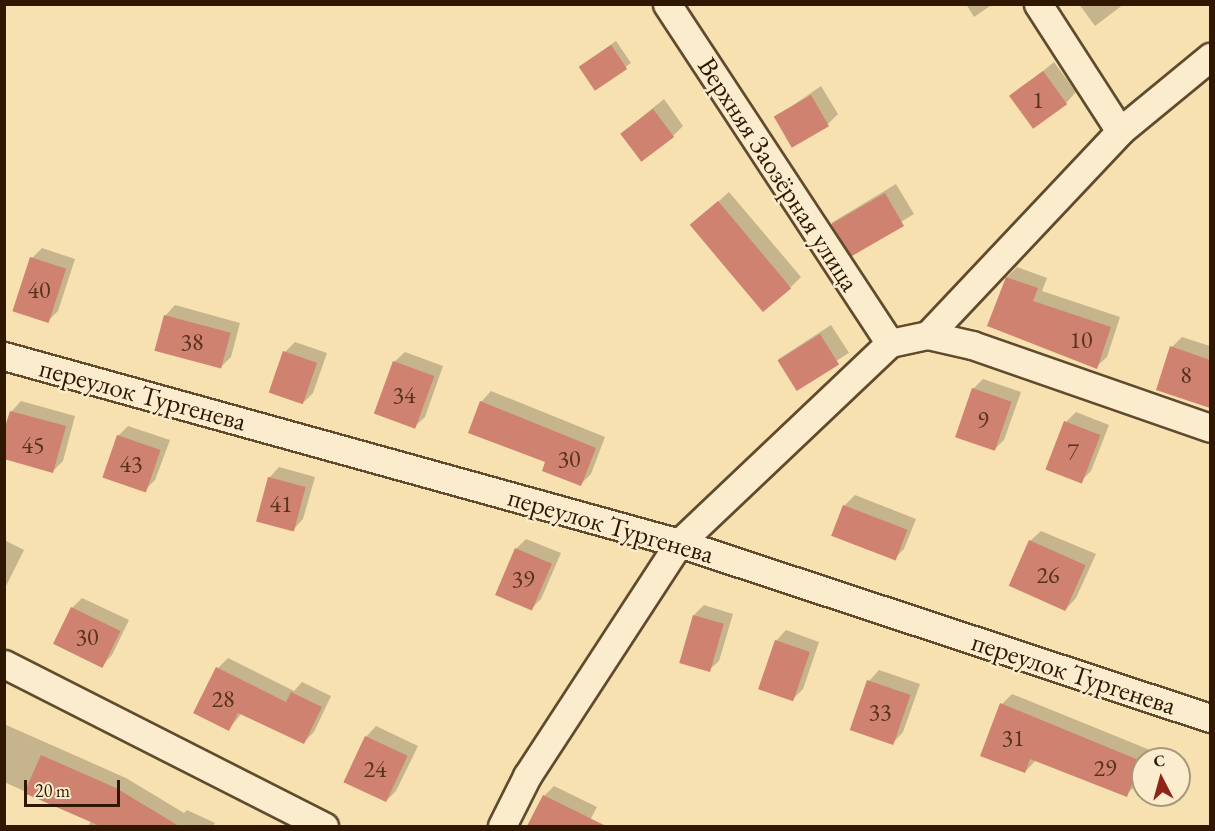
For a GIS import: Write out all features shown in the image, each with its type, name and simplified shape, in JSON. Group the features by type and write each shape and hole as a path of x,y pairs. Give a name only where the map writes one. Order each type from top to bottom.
{"street":[{"name":"Верхняя Заозёрная улица","path":"667,4 890,343"},
{"path":"1038,4 1120,130"},
{"path":"928,335 1120,130 1210,57"},
{"path":"502,826 527,776 679,543 890,343 928,335 972,345 1210,428"},
{"name":"переулок Тургенева","path":"4,356 679,543 1210,718"},
{"path":"4,664 324,826"}],"building":[{"path":"611,45 627,69 595,91 579,67"},
{"path":"1043,71 1067,104 1033,129 1009,96"},
{"path":"811,95 829,126 792,148 774,116"},
{"path":"653,109 674,137 641,162 620,134"},
{"path":"885,193 904,226 850,257 831,224"},
{"path":"718,201 791,288 763,312 690,225"},
{"path":"30,257 66,269 49,323 12,311"},
{"path":"1006,277 1038,288 1033,301 1111,327 1097,369 987,326"},
{"path":"164,315 231,333 221,369 154,351"},
{"path":"820,334 839,365 797,391 778,360"},
{"path":"1170,346 1210,360 1210,408 1156,390"},
{"path":"283,351 317,363 303,404 269,393"},
{"path":"393,361 434,376 415,429 374,414"},
{"path":"972,388 1012,402 995,451 955,437"},
{"path":"480,401 596,448 581,486 542,471 545,462 468,433"},
{"path":"10,411 66,426 53,473 4,459 4,430"},
{"path":"1064,421 1100,435 1082,484 1045,470"},
{"path":"117,435 160,450 146,493 102,478"},
{"path":"268,477 306,487 294,532 256,521"},
{"path":"843,505 907,530 896,561 831,536"},
{"path":"1029,540 1086,565 1065,611 1009,586"},
{"path":"515,548 552,564 532,611 495,595"},
{"path":"71,607 120,631 102,668 53,644"},
{"path":"693,615 724,624 710,672 679,663"},
{"path":"775,640 810,652 793,701 758,689"},
{"path":"216,667 286,702 291,692 322,707 304,744 238,713 229,731 193,713"},
{"path":"867,680 910,695 893,745 850,730"},
{"path":"1000,703 1131,757 1131,787 1127,797 1030,759 1025,773 980,756"},
{"path":"365,736 408,756 386,802 343,782"},
{"path":"41,755 116,788 179,826 100,826 24,793"},
{"path":"543,795 606,826 527,826"}]}
